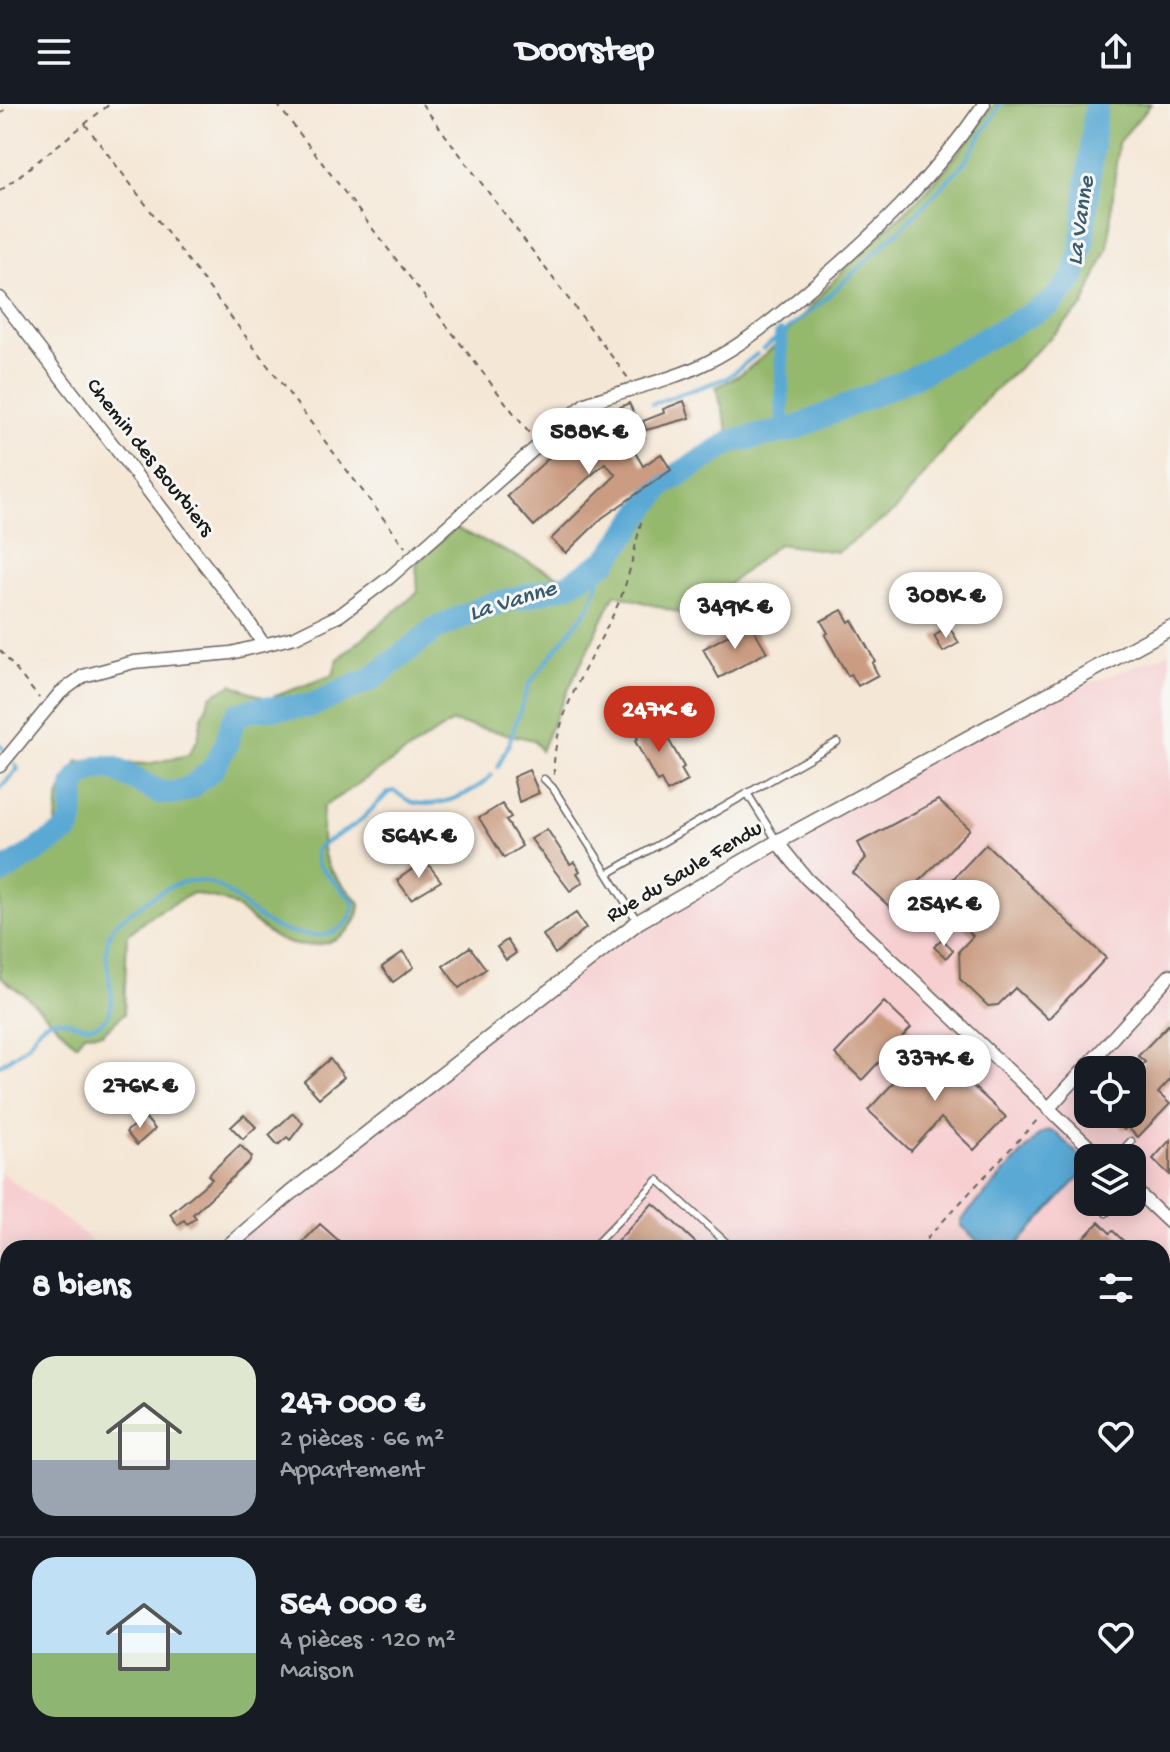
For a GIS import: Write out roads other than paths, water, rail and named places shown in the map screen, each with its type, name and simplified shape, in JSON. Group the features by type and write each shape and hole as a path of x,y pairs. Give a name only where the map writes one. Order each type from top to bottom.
{"street":[{"path":"0,766 67,686 91,672 134,662 231,653 321,627 360,600 585,404 705,364 764,326 891,218 927,180 984,104"},
{"name":"Chemin des Bourbiers","path":"0,298 264,645"},
{"name":"Rue du Saule Fendu","path":"235,1240 292,1192 638,922 777,842 1170,628"},
{"path":"777,842 807,879 1086,1144"},
{"path":"1048,1109 1170,975"},
{"path":"1146,1200 1170,1223"}],"lane":[{"path":"609,873 837,742"},
{"path":"544,779 609,873 638,922"},
{"path":"747,793 777,842"},
{"path":"1128,1144 1131,1141"},
{"path":"600,1240 658,1180 722,1240"}],"water":[{"path":"1048,1130 1056,1133 1074,1150 1074,1183 1021,1240 976,1240 961,1226 961,1220 1039,1135"}],"waterway":[{"path":"763,349 821,303 909,221 965,162 1001,104"},
{"name":"La Vanne","path":"0,874 68,830 72,820 74,786 80,776 98,768 113,768 161,793 176,793 191,787 212,770 226,745 237,715 256,709 310,706 373,678 435,629 486,606 568,585 607,560 662,485 733,441 791,430 916,376 1050,304 1074,278 1082,246 1096,104"},
{"path":"781,335 783,431"},
{"path":"652,404 727,378 757,354"},
{"path":"498,767 529,684 589,607 607,560"},
{"path":"0,745 3,749"},
{"path":"0,788 18,769 15,764"},
{"path":"0,1065 23,1049 40,1027 49,1021 62,1020 90,1026 102,1022 112,1002 106,948 109,935 119,921 157,894 178,884 201,881 224,890 270,925 301,934 331,933 348,921 354,902 317,864 316,852 320,846 358,823 388,793 393,791 415,803 436,803 467,793 492,775"}]}
